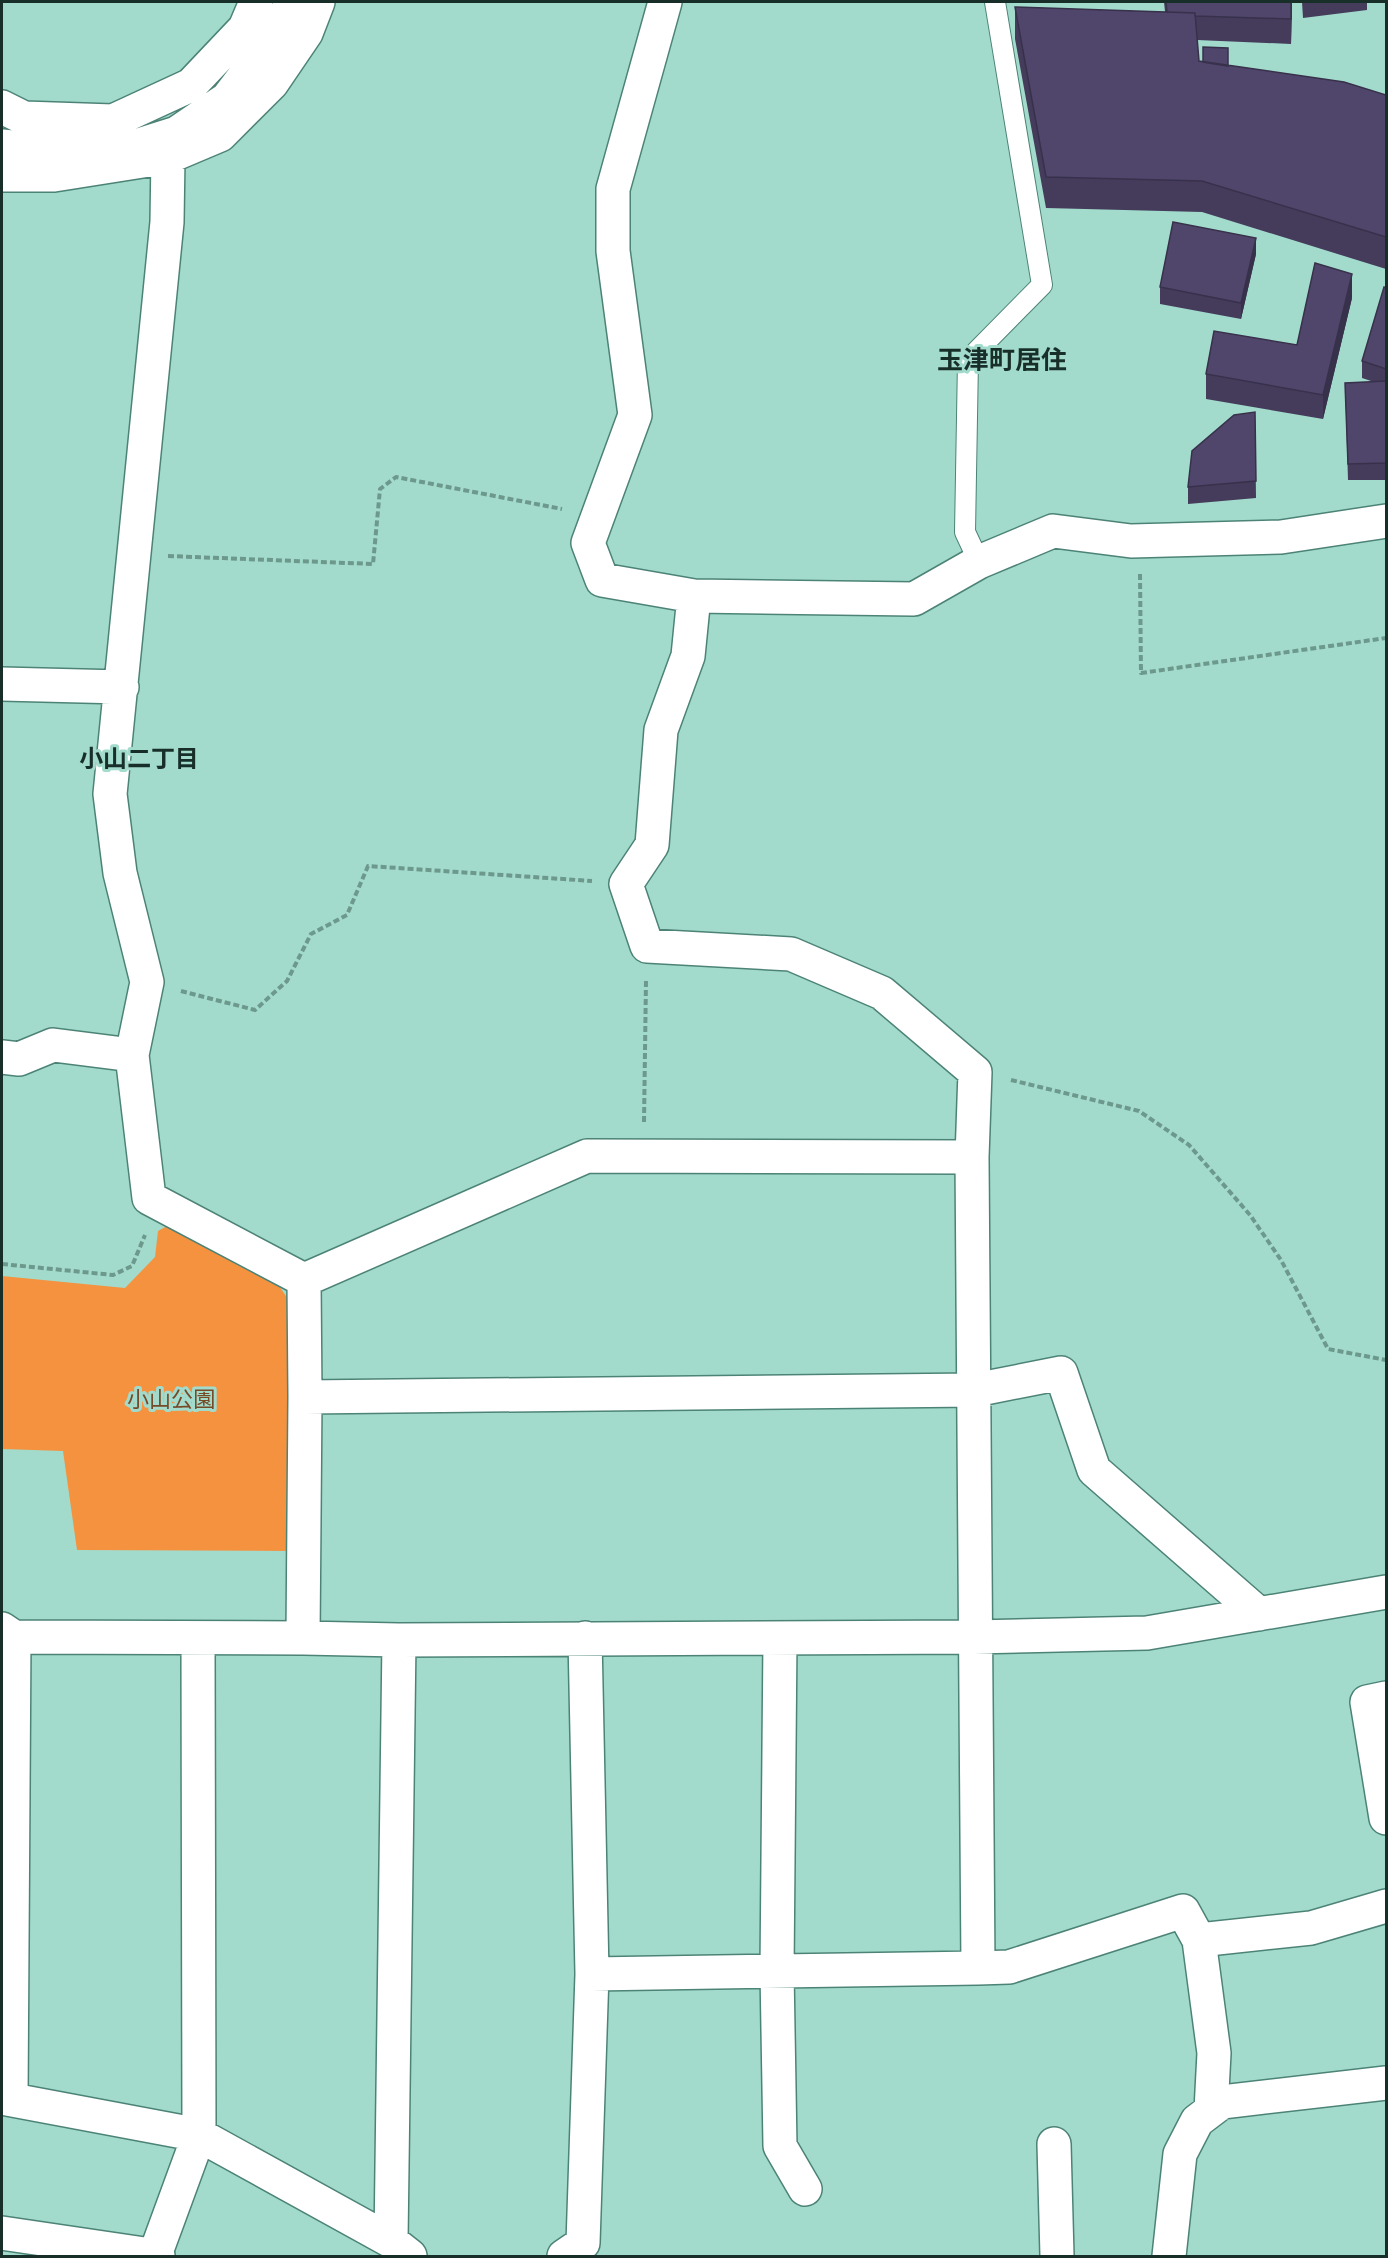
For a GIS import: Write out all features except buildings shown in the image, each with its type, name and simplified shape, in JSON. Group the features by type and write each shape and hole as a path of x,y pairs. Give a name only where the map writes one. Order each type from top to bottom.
{"main road":[{"path":"2,107 24,118 113,121 191,85 245,28 256,2"},
{"path":"2,146 57,152 117,152 177,133 227,99 259,57 293,2"},
{"path":"2,175 54,175 168,158 220,135 272,83 306,33 318,2"},
{"path":"665,2 613,189 613,251 635,415 588,543 602,579 694,596 914,599 979,562 1053,531 1131,541 1281,537 1386,521"},
{"path":"168,158 167,222 110,794 120,873 147,982 132,1055 149,1198 304,1280"},
{"path":"694,596 688,656 661,730 652,845 626,884 647,946 791,954 882,993 975,1072 972,1157 978,1968"},
{"path":"2,684 122,687"},
{"path":"2,1057 19,1059 53,1045 132,1055"},
{"path":"304,1280 587,1156 972,1157"},
{"path":"303,1638 304,1280"},
{"path":"305,1397 975,1390 1060,1373 1094,1470 1259,1614"},
{"path":"399,1640 400,2249 199,2135 6,2098 8,1633 399,1640 974,1638 1147,1633 1386,1592"},
{"path":"2,2233 156,2256 199,2135 198,1638"},
{"path":"564,2256 583,2243 592,1974 585,1638"},
{"path":"780,1638 777,1971 780,2146 805,2189"},
{"path":"1386,1698 1367,1702 1386,1818"},
{"path":"1199,1940 1311,1928 1386,1906"},
{"path":"592,1974 1009,1967 1184,1911 1199,1940 1214,2053 1211,2110"},
{"path":"1169,2256 1180,2154 1197,2121 1221,2102 1386,2083"},
{"path":"1054,2144 1057,2256"}],"lane":[{"path":"979,562 964,532 968,360 1042,285 995,2"}],"path":[{"path":"134,555 373,564 380,489 396,477 598,516"},
{"path":"1131,541 1140,573 1141,673 1386,638"},
{"path":"147,982 255,1011 287,981 311,934 347,915 368,866 626,884"},
{"path":"643,1156 647,946"},
{"path":"975,1072 1139,1111 1189,1145 1250,1215 1281,1260 1328,1349 1386,1360"},
{"path":"2,1264 113,1275 132,1266 144,1240 149,1198"}],"green space":[{"name":"小山公園","path":"176,1221 275,1280 288,1299 293,1551 77,1550 63,1451 2,1449 2,1276 125,1288 155,1257 158,1231"}],"district":[{"name":"玉津町居住","path":"1002,360"},
{"name":"小山二丁目","path":"139,759"}]}
